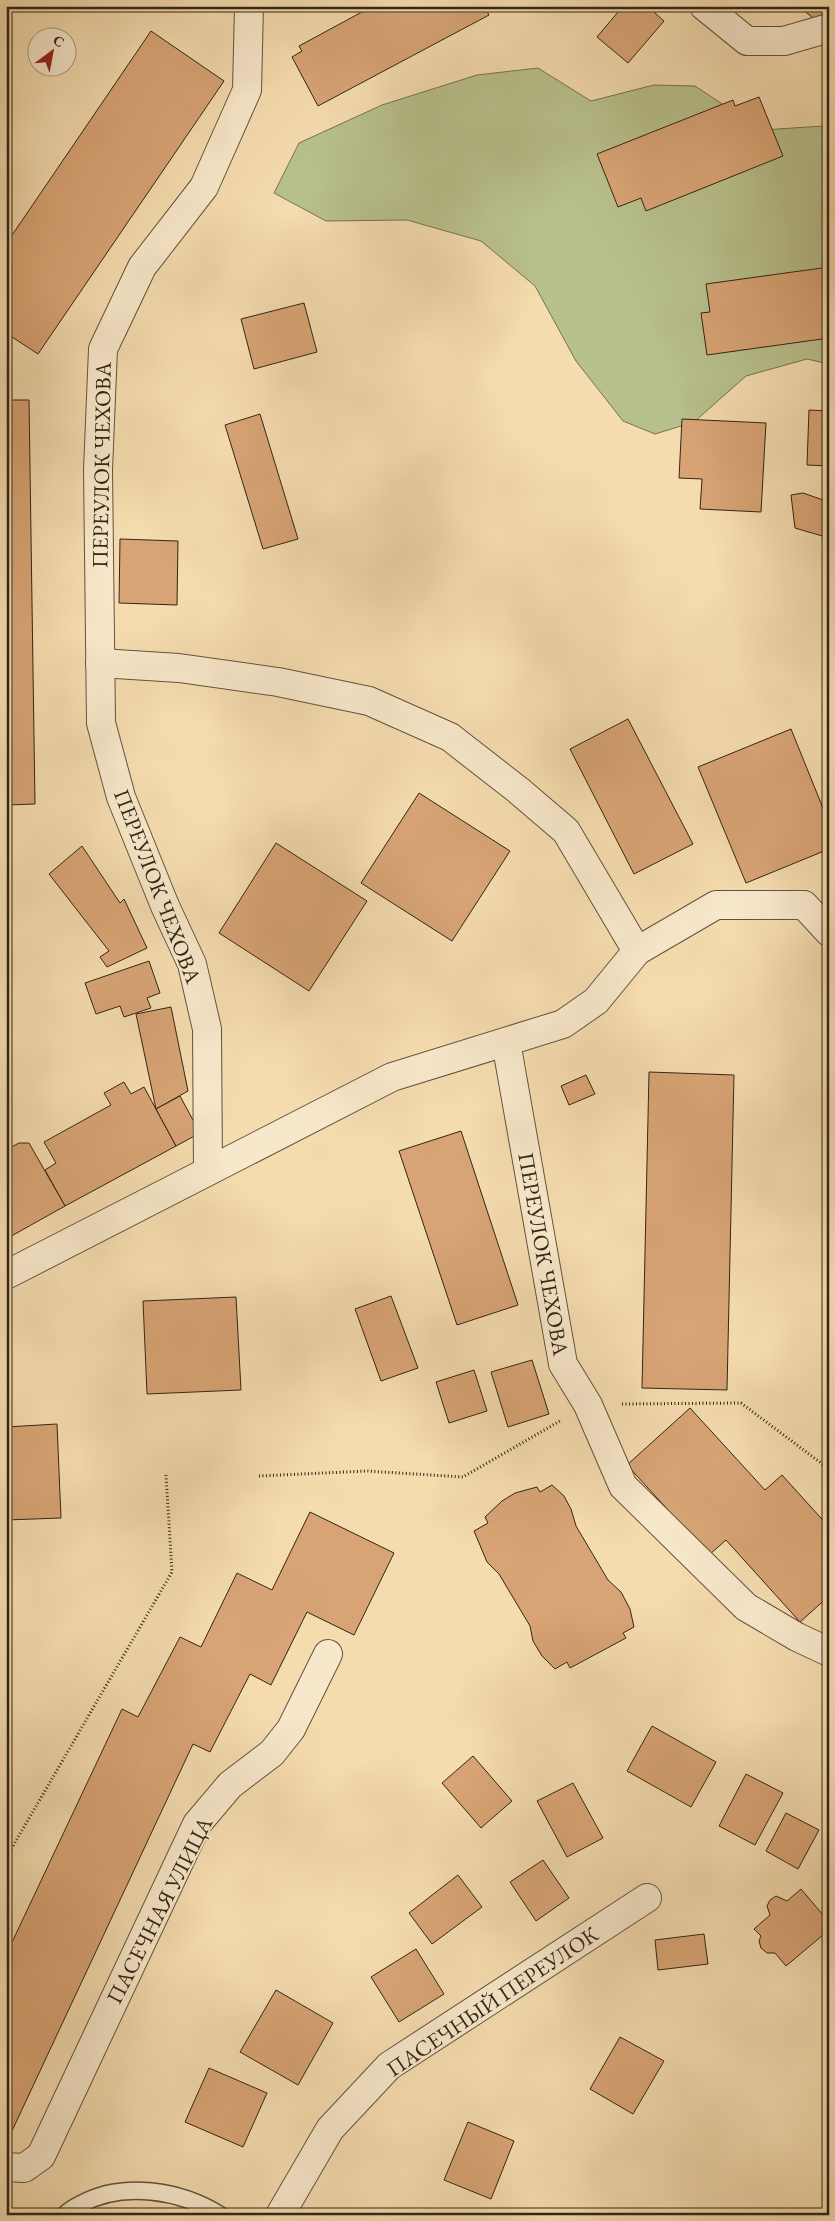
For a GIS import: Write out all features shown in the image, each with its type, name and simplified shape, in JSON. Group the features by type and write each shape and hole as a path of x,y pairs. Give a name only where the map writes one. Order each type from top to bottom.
{"street":[{"name":"ПЕРЕУЛОК ЧЕХОВА","path":"208,1171 207,1029 192,964 165,906 122,798 100,724 98,470 103,349 142,267 204,187 247,90 249,6"},
{"path":"704,6 747,41 784,41 829,28"},
{"path":"100,663 179,668 278,682 369,701 450,737 518,790 566,831 637,951"},
{"path":"6,1275 392,1077 564,1024 596,1001 637,951 716,905 804,905 829,932"},
{"name":"ПЕРЕУЛОК ЧЕХОВА","path":"506,1042 563,1364 588,1405 624,1486 746,1607 797,1637 829,1652"},
{"name":"ПАСЕЧНАЯ УЛИЦА","path":"6,2167 24,2168 41,2156 197,1824 230,1784 272,1753 282,1741 291,1729 328,1654"},
{"name":"ПАСЕЧНЫЙ ПЕРЕУЛОК","path":"280,2215 330,2129 390,2066 648,1898"}],"lane":[{"path":"65,2215 92,2198 126,2191 152,2191 184,2199 220,2215"}],"path":[{"path":"259,1476 367,1471 463,1478 588,1405 741,1403 829,1469"},
{"path":"6,1858 172,1572 166,1475"}],"green space":[{"path":"538,68 591,101 654,85 695,86 762,130 824,126 829,122 829,364 807,359 746,376 694,422 655,434 623,421 576,361 535,286 481,241 407,220 326,221 274,193 299,143 382,105 477,75"}],"building":[{"path":"6,6 16,6 6,22"},
{"path":"373,6 484,6 489,15 318,106 292,57 302,51 299,46"},
{"path":"623,6 647,6 664,21 628,63 597,37"},
{"path":"798,6 829,6 829,16 822,25"},
{"path":"151,31 224,81 38,354 6,333 6,244"},
{"path":"759,97 783,156 646,211 641,198 618,207 597,154 733,100 735,106"},
{"path":"829,267 829,338 707,355 701,313 710,312 706,284"},
{"path":"304,303 317,352 254,369 241,319"},
{"path":"6,400 29,400 35,804 6,805"},
{"path":"809,410 829,411 829,466 807,465"},
{"path":"260,414 298,539 263,549 225,425"},
{"path":"682,419 766,423 761,512 700,509 702,479 679,478"},
{"path":"803,493 829,502 829,538 795,528 791,495"},
{"path":"120,539 178,541 177,605 119,603"},
{"path":"628,719 693,844 634,874 570,749"},
{"path":"791,729 829,823 829,849 746,883 698,767"},
{"path":"419,793 510,851 452,941 361,883"},
{"path":"276,843 367,901 309,991 219,933"},
{"path":"82,846 120,903 124,899 147,948 107,967 100,957 109,951 49,874"},
{"path":"149,961 160,993 147,998 151,1008 124,1017 120,1006 96,1014 85,983"},
{"path":"171,1007 188,1091 156,1109 136,1014"},
{"path":"649,1072 734,1075 727,1390 642,1388"},
{"path":"586,1075 595,1094 569,1105 561,1086"},
{"path":"124,1082 131,1094 144,1087 176,1146 65,1206 45,1170 56,1163 44,1142 111,1105 104,1093"},
{"path":"180,1096 200,1133 176,1146 156,1109"},
{"path":"461,1131 518,1305 457,1325 399,1151"},
{"path":"19,1143 29,1143 65,1206 6,1239 6,1188 11,1186 6,1178 6,1150"},
{"path":"391,1296 418,1368 381,1381 355,1309"},
{"path":"236,1297 241,1390 147,1394 143,1301"},
{"path":"532,1360 549,1414 508,1427 491,1372"},
{"path":"474,1370 487,1411 449,1423 436,1382"},
{"path":"690,1408 765,1490 782,1475 829,1527 829,1596 800,1622 726,1540 709,1555 627,1465"},
{"path":"57,1424 61,1518 6,1520 6,1427"},
{"path":"552,1485 564,1496 571,1509 576,1526 608,1580 621,1592 630,1609 634,1627 623,1633 626,1638 570,1668 567,1662 555,1669 542,1656 533,1641 530,1626 499,1574 487,1562 474,1531 488,1523 485,1517 502,1501 515,1493 537,1487 540,1492"},
{"path":"310,1512 394,1553 354,1635 307,1612 271,1685 250,1674 210,1752 193,1744 11,2133 6,2131 6,1955 122,1709 138,1717 180,1637 201,1647 237,1573 272,1590"},
{"path":"652,1726 716,1762 691,1807 627,1771"},
{"path":"473,1756 512,1801 481,1828 442,1783"},
{"path":"746,1774 783,1793 755,1845 719,1826"},
{"path":"573,1783 603,1838 567,1857 537,1801"},
{"path":"786,1813 819,1830 798,1869 766,1851"},
{"path":"543,1860 569,1898 536,1921 510,1882"},
{"path":"458,1875 482,1907 432,1944 409,1913"},
{"path":"801,1889 829,1922 829,1930 786,1966 775,1953 767,1953 761,1948 759,1941 761,1936 754,1929 770,1915 767,1906 770,1900 776,1896 787,1901"},
{"path":"704,1934 708,1964 658,1970 655,1940"},
{"path":"416,1949 444,1994 399,2022 371,1977"},
{"path":"276,1990 333,2023 298,2085 240,2052"},
{"path":"620,2037 664,2061 633,2114 590,2089"},
{"path":"209,2068 267,2093 243,2147 185,2122"},
{"path":"468,2122 514,2141 491,2199 444,2180"}]}
